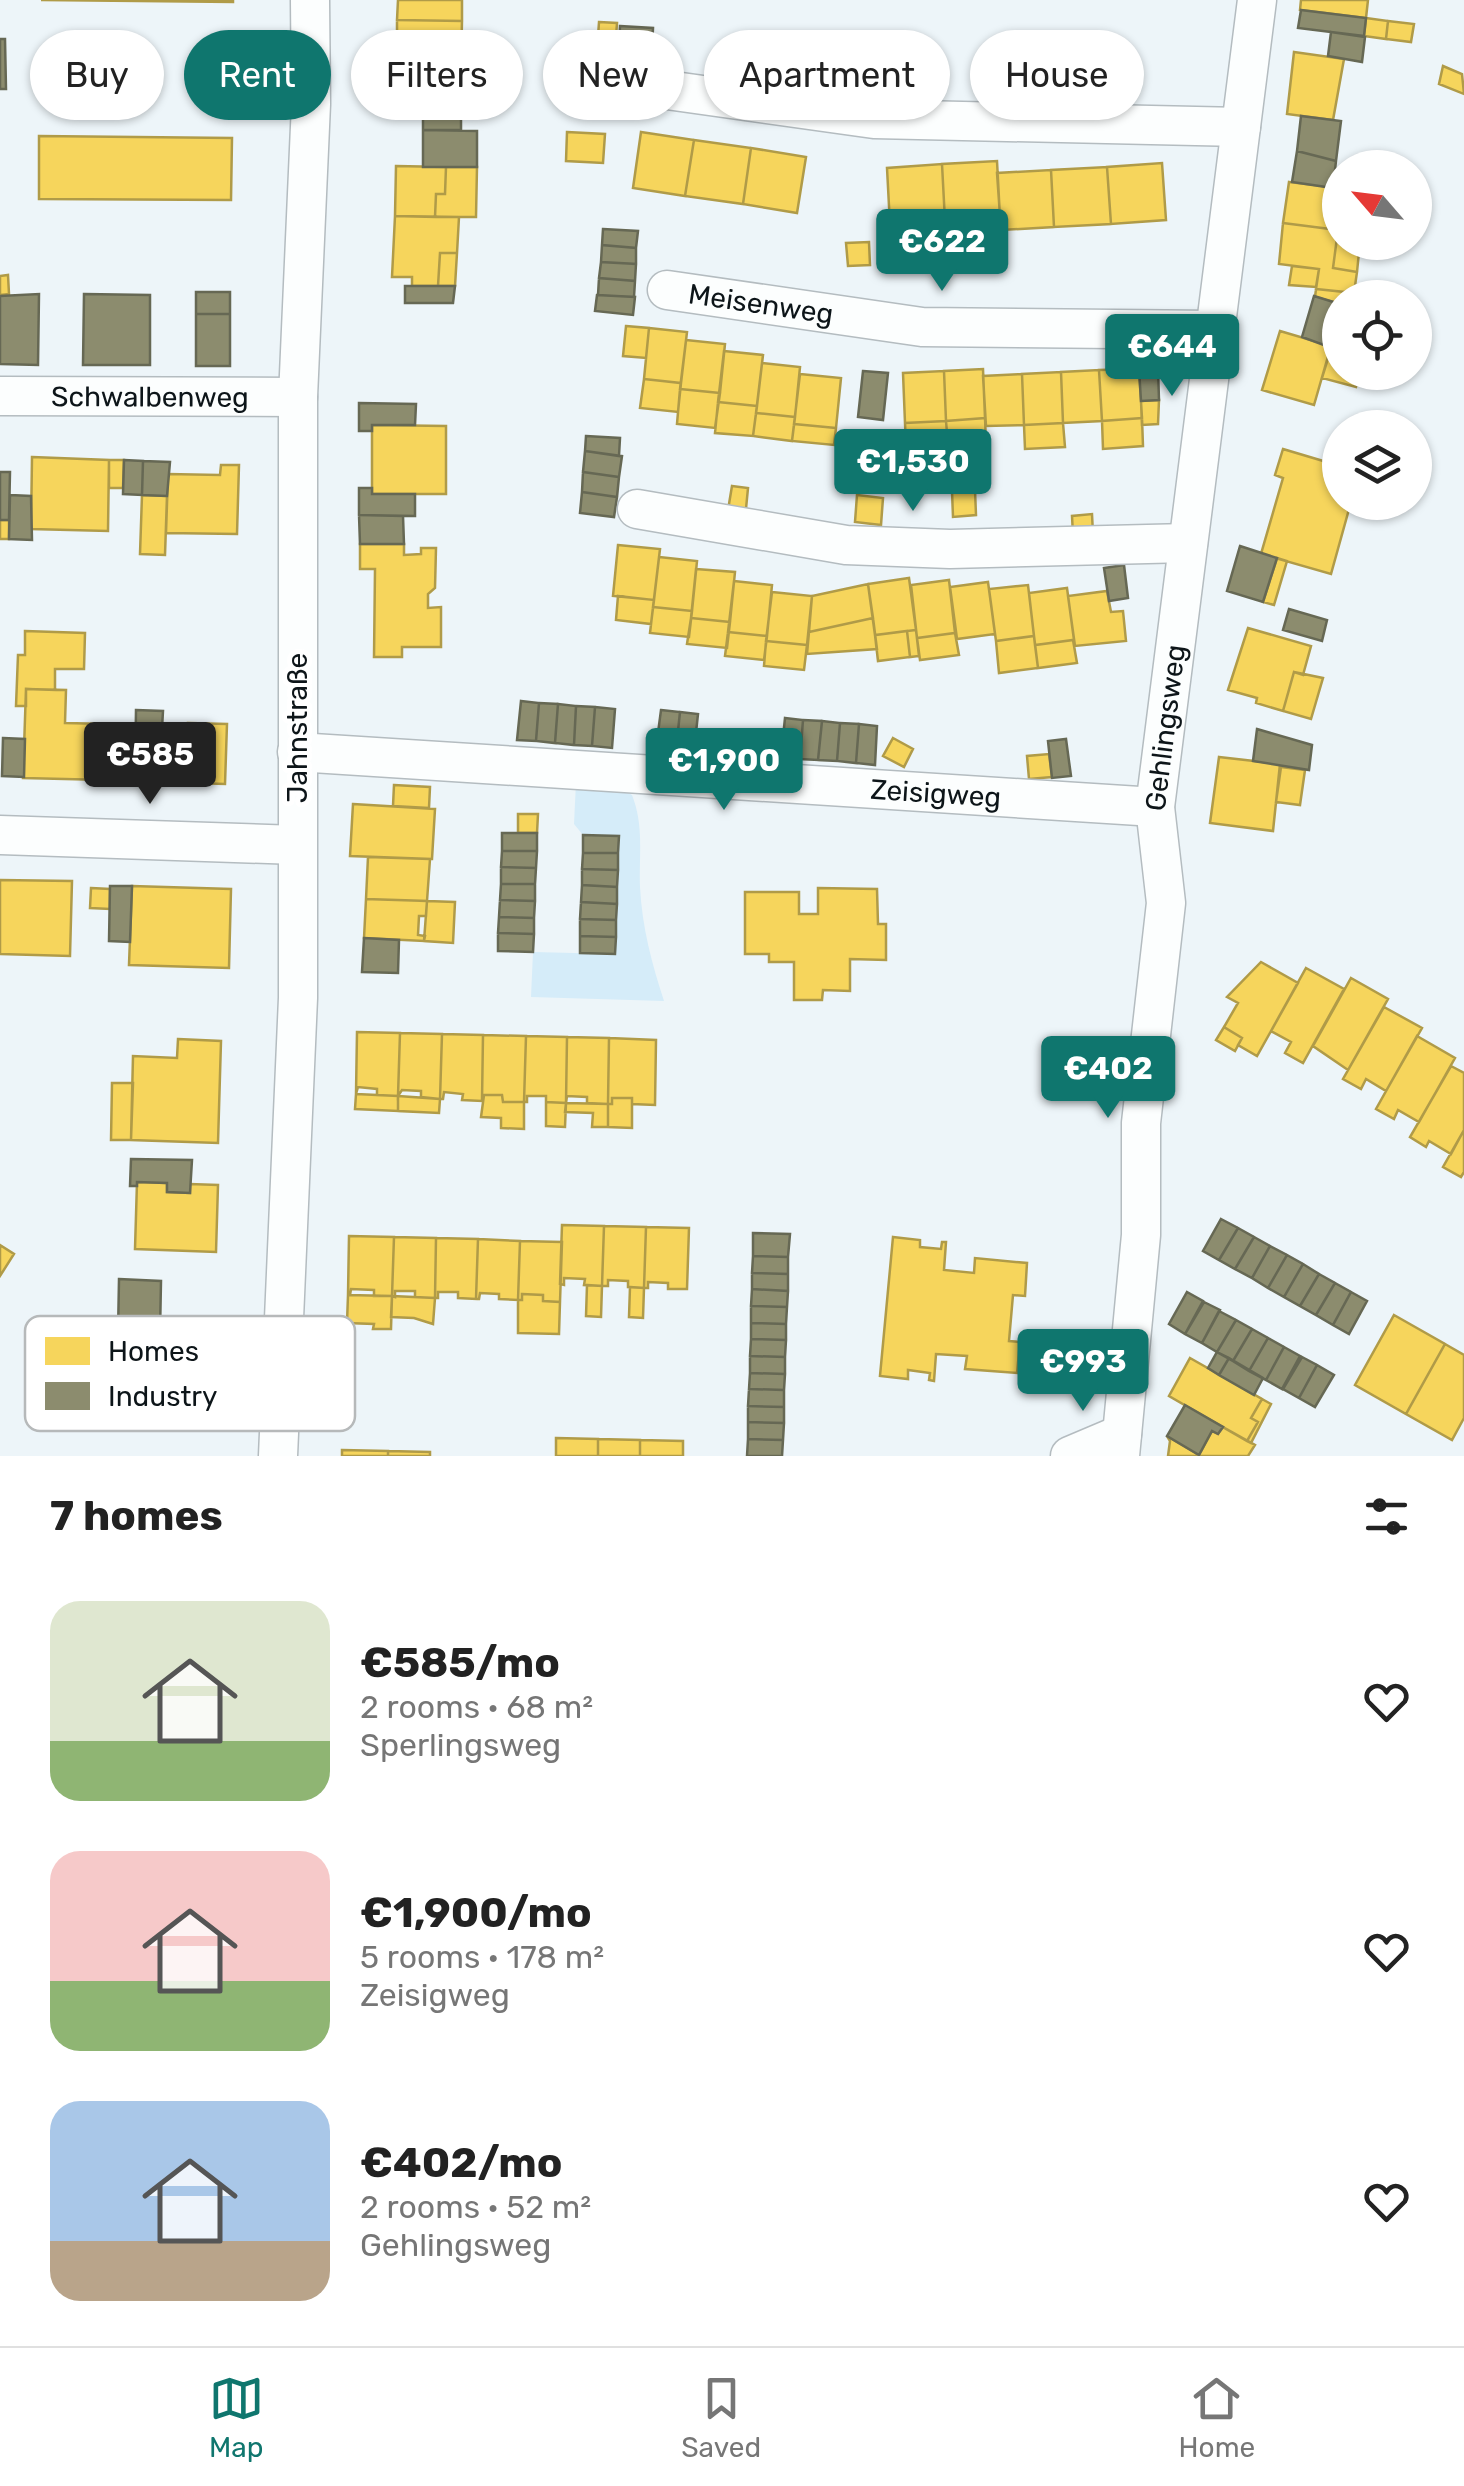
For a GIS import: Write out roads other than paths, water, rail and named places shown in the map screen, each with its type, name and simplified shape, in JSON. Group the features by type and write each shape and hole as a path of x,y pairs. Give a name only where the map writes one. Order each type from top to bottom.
{"street":[{"name":"Jahnstraße","path":"284,1316 298,998 298,397 312,104 310,0"},
{"name":"Gehlingsweg","path":"1121,1445 1141,1236 1142,1123 1166,902 1155,807 1257,0"},
{"path":"684,92 874,120 1241,127"},
{"name":"Meisenweg","path":"667,290 922,328 1214,330"},
{"name":"Schwalbenweg","path":"0,396 298,397"},
{"path":"637,509 846,546 1188,543"},
{"name":"Zeisigweg","path":"297,752 1155,807"},
{"path":"0,836 297,846"},
{"name":"Jahnstraße","path":"278,1456 279,1431"},
{"path":"1070,1456 1121,1445"}]}
